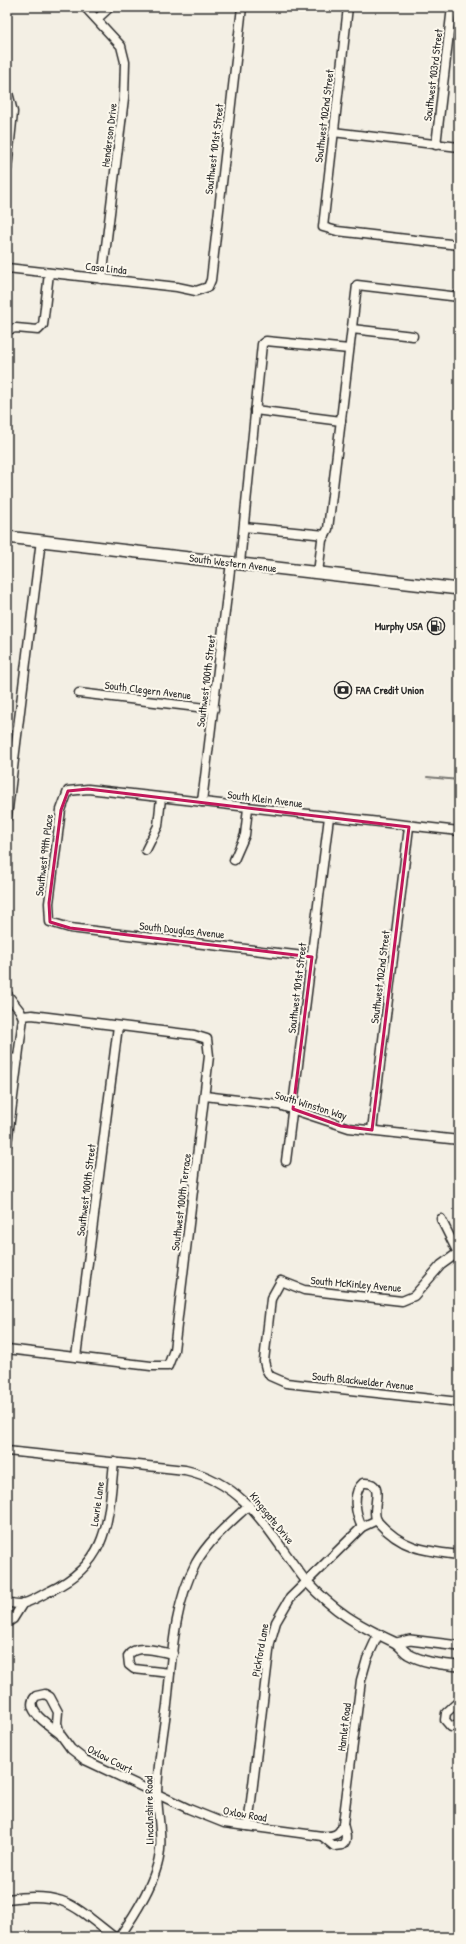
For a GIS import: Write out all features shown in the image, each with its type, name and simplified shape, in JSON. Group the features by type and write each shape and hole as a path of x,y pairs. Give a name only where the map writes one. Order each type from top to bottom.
{"main road":[{"name":"South Western Avenue","path":"9,538 41,540 459,589"}],"street":[{"name":"Henderson Drive","path":"85,7 121,46 125,62 124,98 102,279"},
{"path":"97,19 110,7"},
{"name":"Southwest 101st Street","path":"203,290 208,287 211,280 242,7"},
{"name":"Southwest 102nd Street","path":"348,7 323,227 337,231 459,245"},
{"name":"Southwest 103rd Street","path":"436,145 452,7"},
{"path":"7,89 13,112 7,169"},
{"path":"334,132 459,147"},
{"name":"Casa Linda","path":"7,268 196,291 203,290"},
{"path":"7,330 16,328 38,330 43,325 49,273"},
{"path":"318,573 322,540 328,529 357,285 459,297"},
{"path":"352,329 413,336"},
{"name":"Southwest 100th Street","path":"202,802 214,709 236,563 244,527 262,344 266,341 349,350"},
{"path":"255,410 341,421"},
{"path":"244,527 325,535"},
{"path":"7,817 41,540"},
{"name":"South Clegern Avenue","path":"79,693 214,709"},
{"name":"South Klein Avenue","path":"68,791 88,789 409,827 459,831"},
{"name":"Southwest 99th Place","path":"50,922 49,903 60,810 68,791"},
{"path":"146,850 158,826 161,798"},
{"path":"234,860 245,835 248,808"},
{"name":"Southwest 101st Street","path":"286,1162 329,817"},
{"name":"Southwest 102nd Street","path":"372,1130 409,827"},
{"name":"South Douglas Avenue","path":"50,922 77,929 312,957"},
{"path":"7,994 23,1016 7,1144"},
{"path":"23,1016 118,1026"},
{"name":"Southwest 100th Street","path":"76,1357 118,1026"},
{"name":"Southwest 100th Terrace","path":"76,1357 151,1366 168,1366 174,1350 205,1096 209,1056 207,1039 194,1035 118,1026"},
{"path":"7,1058 18,1059"},
{"name":"South Winston Way","path":"205,1096 271,1104 293,1109 341,1126 459,1140"},
{"path":"441,1219 458,1253"},
{"name":"South McKinley Avenue","path":"267,1373 264,1356 271,1299 281,1281 304,1290 402,1301 414,1296 432,1274 447,1260 458,1253"},
{"path":"7,1349 76,1357"},
{"name":"South Blackwelder Avenue","path":"267,1373 274,1379 286,1383 459,1402"},
{"name":"Kingsgate Drive","path":"7,1451 185,1470 204,1475 236,1492 249,1505 306,1581 340,1613 357,1625 397,1643 406,1653 416,1658 459,1666"},
{"name":"Lowrie Lane","path":"7,1623 13,1619 23,1604 71,1580 90,1561 97,1551 107,1523 114,1462"},
{"path":"362,1527 356,1513 358,1490 363,1483 370,1483 376,1488 376,1520 406,1545 422,1550 459,1555"},
{"name":"Lincolnshire Road","path":"119,1937 131,1920 157,1865 160,1841 157,1794 170,1673 182,1599 197,1562 220,1532 249,1505"},
{"name":"Pickford Lane","path":"248,1826 272,1635 276,1622 284,1606 306,1581 362,1527 376,1520"},
{"path":"7,1602 23,1604"},
{"name":"Hamlet Road","path":"322,1836 334,1846 345,1843 346,1837 344,1824 361,1680 367,1660 378,1635"},
{"name":"Kingsgate Drive","path":"397,1643 410,1640 459,1646"},
{"path":"170,1673 134,1669 129,1665 128,1656 131,1651 138,1649 173,1654"},
{"name":"Oxlow Court","path":"60,1734 57,1723 58,1712 50,1697 45,1694 36,1696 33,1700 33,1705 41,1720 60,1734 71,1749 85,1760 157,1794"},
{"path":"459,1700 446,1713 445,1720 451,1727 459,1725"},
{"name":"Oxlow Road","path":"157,1794 212,1819 248,1826 322,1836 334,1836 342,1830 344,1824"},
{"path":"7,1899 40,1895 60,1900 76,1907 114,1937"}],"highlighted area":[{"path":"88,789 409,827 372,1130 341,1126 293,1109 312,957 70,928 50,922 49,903 61,810 68,791"}],"waterway":[{"path":"427,777 459,780"}],"place":[{"name":"Murphy USA","path":"436,626"},
{"name":"FAA Credit Union","path":"343,690"}]}
